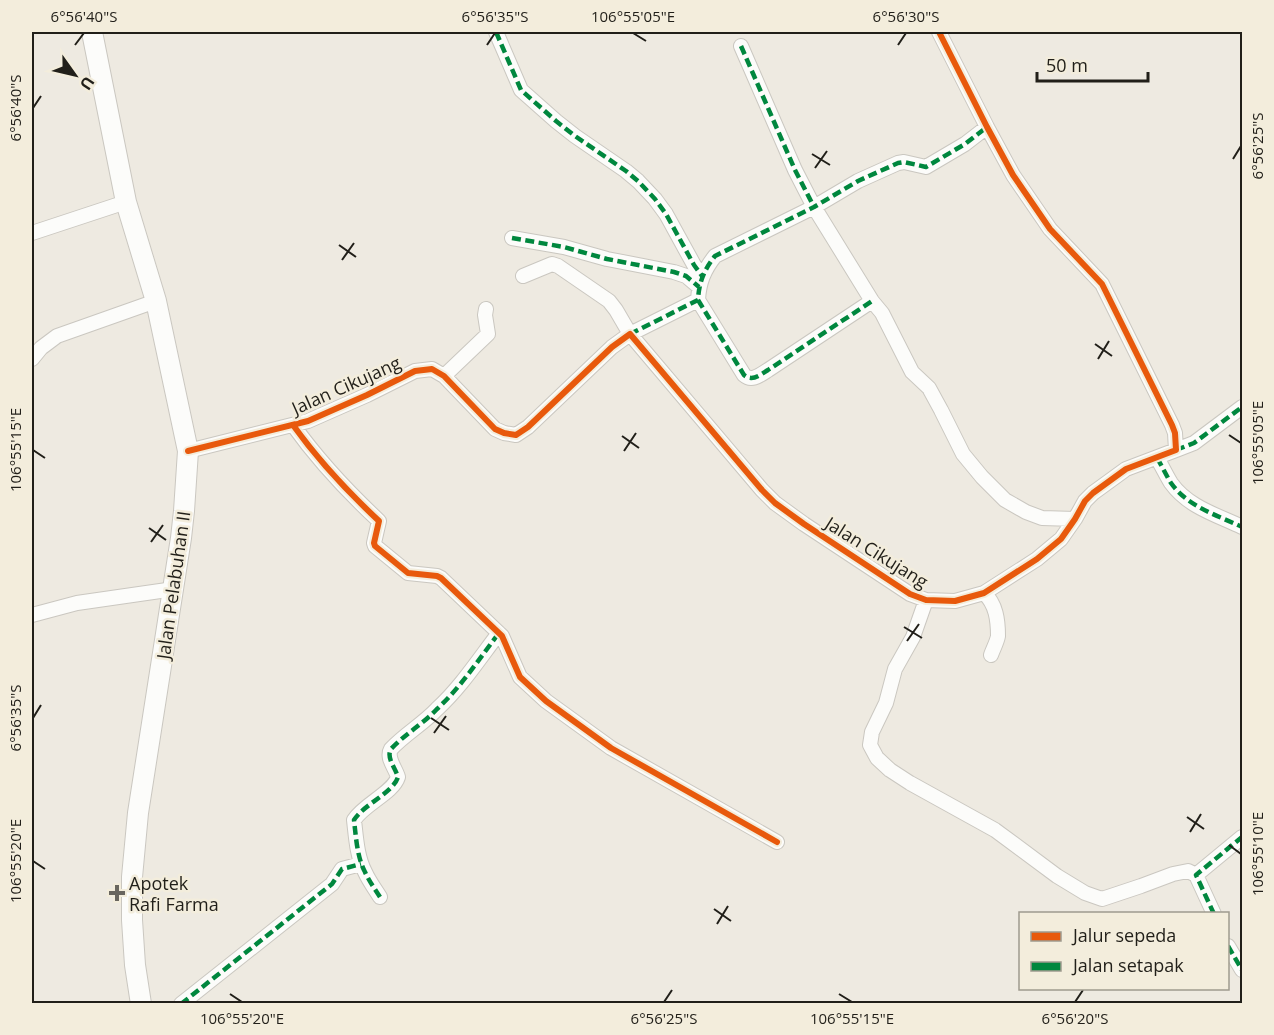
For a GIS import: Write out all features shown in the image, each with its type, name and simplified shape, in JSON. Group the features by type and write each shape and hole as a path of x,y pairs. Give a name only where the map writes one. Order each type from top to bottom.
{"main road":[{"name":"Jalan Pelabuhan II","path":"92,32 126,202 156,301 188,451 184,511 174,589 138,813 132,876 135,965 141,1004"}],"street":[{"path":"496,32 521,90 562,126 638,181 666,214 694,265 700,288 747,378 753,379 768,370 872,301"},
{"path":"939,32 1013,175 1050,229 1102,284 1172,425 1176,450"},
{"path":"741,46 795,170 814,207 872,301 882,313 912,372 929,388 963,454 998,494 1013,506 1042,518 1075,519"},
{"path":"486,309 488,334 444,376 488,424 504,433 516,435 528,427 612,347 700,288 706,267 715,256 814,207 858,181 898,163 926,166 965,144 987,127"},
{"path":"32,233 126,202"},
{"path":"512,238 564,247 607,259 674,272 686,276 700,288"},
{"name":"Jalan Cikujang","path":"523,276 552,264 609,301 630,334 769,496 804,524 919,598 955,602 984,593 1018,572 1061,539 1085,501 1126,469 1194,443 1242,407"},
{"path":"32,359 41,348 57,336 156,301"},
{"name":"Jalan Cikujang","path":"188,451 308,421 415,371 432,369 444,376"},
{"path":"293,425 306,444 358,502 379,521 375,546 408,573 441,578 499,633 520,677 546,701 611,748 777,842"},
{"path":"1157,458 1181,494 1212,515 1242,527"},
{"path":"32,615 77,603 174,589"},
{"path":"984,593 989,598 996,614 998,638 991,655"},
{"path":"919,598 913,637 895,669 886,704 872,732 870,745 877,758 910,783 995,830 1084,893 1102,899 1188,871 1197,875 1213,912"},
{"path":"380,897 361,864 354,820 361,811 395,784 398,777 389,758 391,749 440,707 499,633"},
{"path":"1197,875 1242,837"},
{"path":"181,1004 332,884 342,869 361,864"},
{"path":"1229,949 1242,970"}],"marked path":[{"path":"496,32 521,90 575,136 638,181 666,214 702,276"},
{"path":"741,46 795,170 814,207"},
{"path":"630,334 698,300 703,276 715,256 814,207 858,181 898,163 904,162 926,167 965,144 987,127"},
{"path":"512,238 564,247 607,259 674,272 686,276 699,287"},
{"path":"698,300 744,375 750,378 762,374 872,301"},
{"path":"1176,450 1194,443 1242,407"},
{"path":"1157,458 1171,483 1186,498 1204,510 1242,527"},
{"path":"380,897 360,860 354,820 395,783 398,777 390,759 391,749 446,700 499,633"},
{"path":"1213,912 1196,875 1242,837"},
{"path":"181,1004 332,884 342,869 361,864"},
{"path":"1229,948 1242,970"}],"cycle path":[{"path":"188,451 308,421 415,371 432,369 444,376 495,429 516,435 528,427 612,347 630,334 775,503 910,594 926,600 955,601 984,593 1037,559 1061,539 1085,501 1093,493 1126,469 1176,450 1175,433 1102,284 1050,229 1013,175 939,32"},
{"path":"293,425 334,475 379,521 375,546 408,573 441,578 502,636 520,677 546,701 611,748 777,842"}],"place":[{"name":"Apotek Rafi Farma","path":"117,893"}]}
